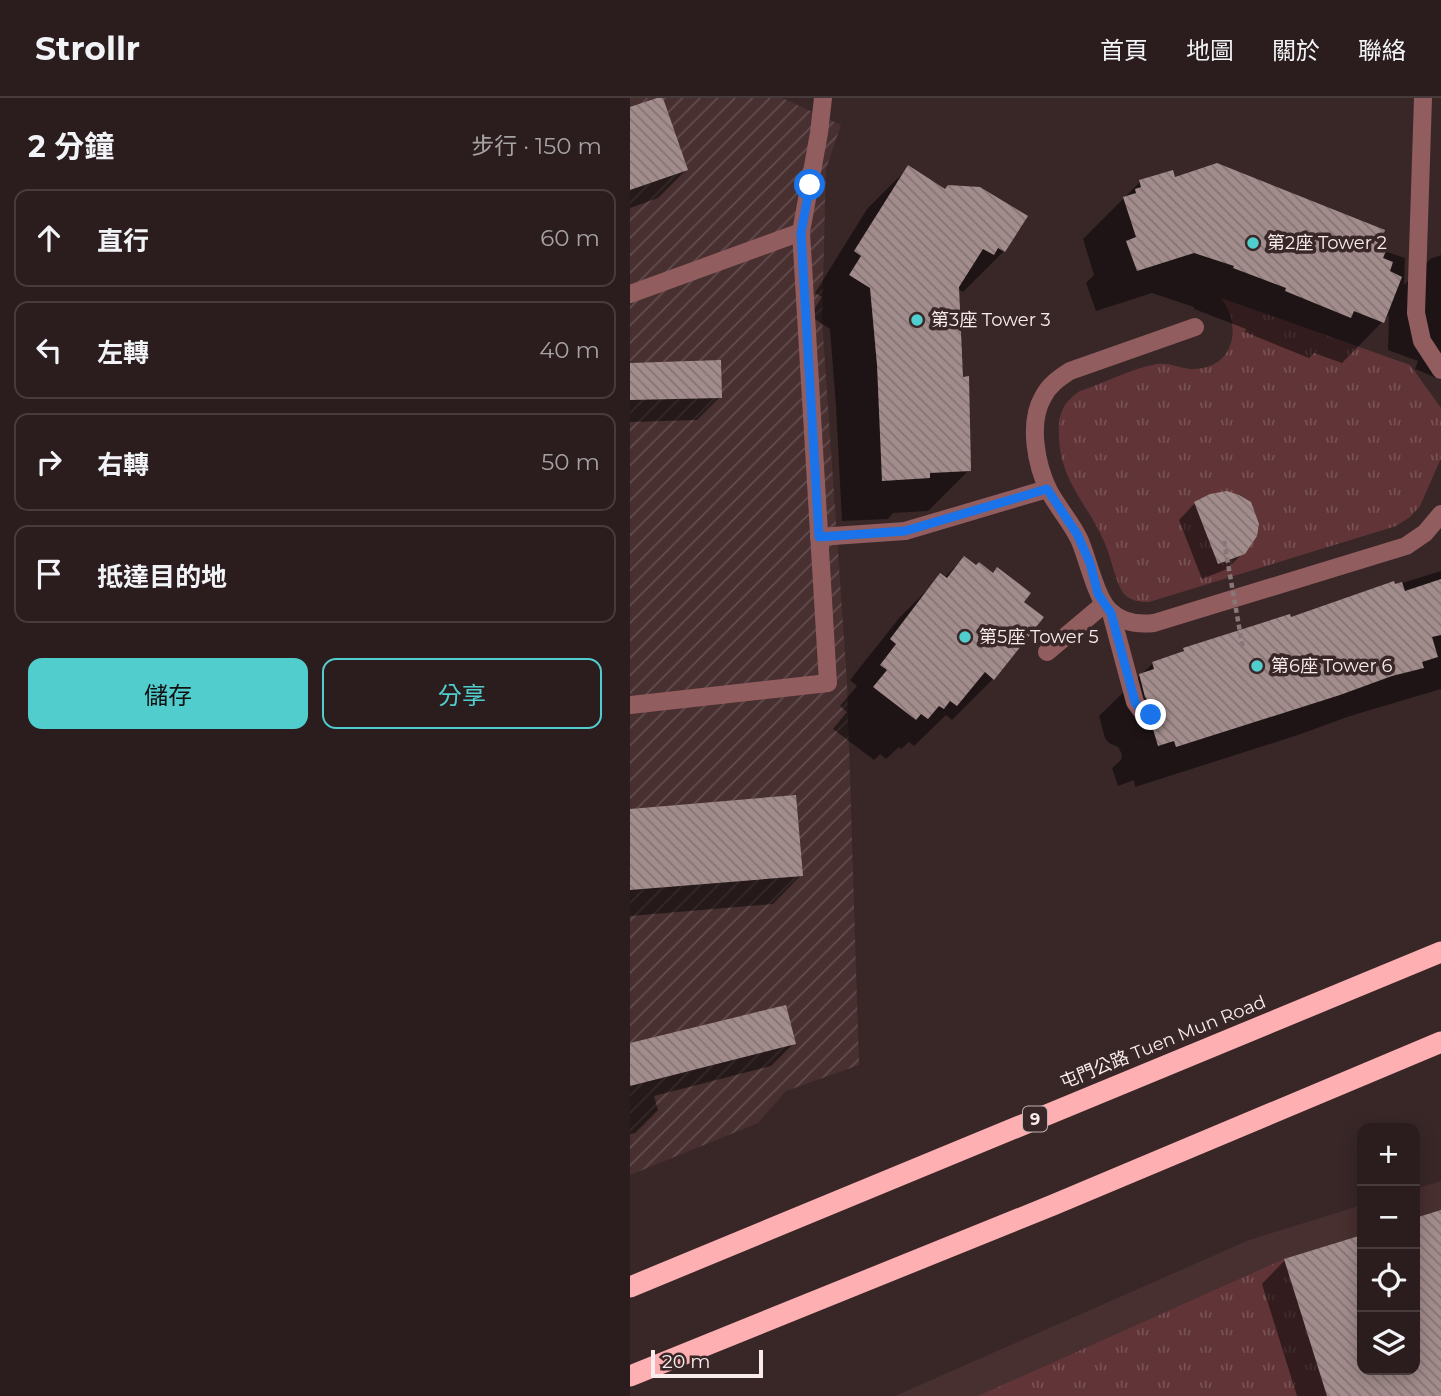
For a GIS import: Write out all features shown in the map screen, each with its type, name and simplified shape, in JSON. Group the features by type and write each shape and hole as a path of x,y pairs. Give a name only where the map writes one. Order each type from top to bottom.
{"highway":[{"name":"屯門公路 Tuen Mun Road","path":"630,1287 1441,952"},
{"path":"630,1376 1053,1205 1441,1042"}],"lane":[{"path":"630,705 828,683 801,233 823,98"},
{"path":"1423,98 1416,313 1422,341 1441,370"},
{"path":"630,294 801,233"},
{"path":"1151,715 1143,713 1135,702 1107,609 1077,534 1047,489 1037,453 1036,419 1044,395 1055,381 1070,371 1195,327"},
{"path":"819,537 905,531 1047,489"},
{"path":"1107,609 1131,624 1154,623 1406,546 1425,533 1441,514"},
{"path":"1047,653 1107,609"}],"path":[{"path":"1224,541 1243,649"}],"shaded area":[{"path":"630,98 782,98 841,125 826,169 822,320 847,683 859,1065 786,1091 758,1123 630,1175"},
{"path":"1441,1181 1441,1396 895,1396 1249,1240 1357,1207 1357,1375 1420,1375 1420,1187"}],"green space":[{"path":"1221,298 1410,365 1441,408 1441,458 1420,506 1396,526 1149,602 1136,601 1121,589 1103,539 1069,478 1060,452 1060,416 1069,400 1080,391 1138,369 1162,364 1194,369 1208,367 1218,361 1231,344 1233,333 1228,309"},
{"path":"1284,1259 1327,1396 978,1396"}],"building":[{"path":"663,98 688,170 630,190 630,107"},
{"name":"第2座 Tower 2","path":"1217,163 1385,230 1379,246 1387,249 1383,258 1393,262 1390,271 1402,277 1384,323 1354,311 1351,318 1285,291 1286,288 1233,268 1234,266 1194,253 1137,271 1126,241 1136,237 1123,197 1136,193 1135,189 1141,187 1139,180 1173,170 1175,177"},
{"name":"第3座 Tower 3","path":"908,165 945,189 948,185 980,187 1028,216 1005,252 998,248 994,255 983,249 959,287 963,377 969,376 971,471 930,473 930,478 882,481 877,365 870,288 849,275 861,256 854,251"},
{"path":"721,360 722,398 630,400 630,363"},
{"path":"1227,491 1251,502 1259,524 1257,536 1245,554 1218,564 1194,502 1210,494"},
{"name":"第5座 Tower 5","path":"964,556 976,565 979,562 993,573 997,567 1031,593 1024,602 1044,617 994,680 985,672 957,706 950,701 944,709 939,706 928,719 921,714 916,720 873,687 887,670 880,665 896,644 890,639 940,573 947,578"},
{"name":"第6座 Tower 6","path":"1441,579 1441,635 1432,637 1438,657 1422,662 1424,668 1176,747 1174,741 1158,746 1152,726 1160,722 1162,713 1158,706 1145,697 1139,674 1154,669 1152,662 1184,651 1183,648 1290,614 1291,617 1394,581 1395,584 1402,582 1405,591"},
{"path":"796,795 803,876 630,890 630,809"},
{"path":"786,1005 796,1044 630,1086 630,1043"},
{"path":"1441,1210 1441,1396 1327,1396 1284,1259 1357,1237 1357,1375 1420,1375 1420,1216"}],"place":[{"name":"第2座 Tower 2","path":"1253,243"},
{"name":"第3座 Tower 3","path":"917,320"},
{"name":"第5座 Tower 5","path":"965,637"},
{"name":"第6座 Tower 6","path":"1257,666"}],"route":[{"path":"810,185 801,233 819,537 905,531 1047,489 1077,534 1090,563 1098,594 1111,613 1135,702 1143,713 1151,715"}]}
